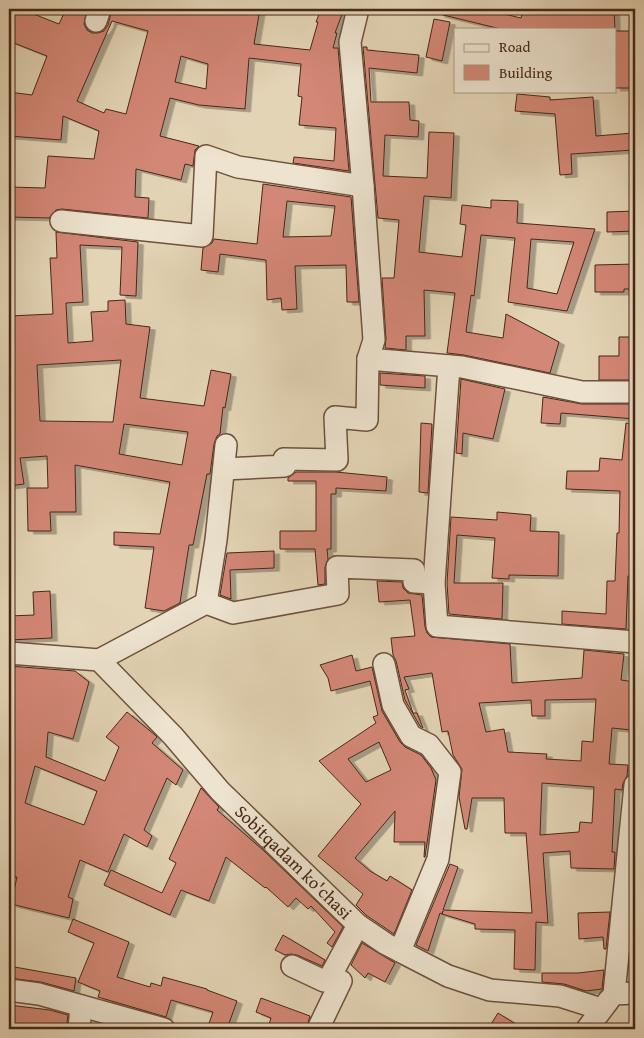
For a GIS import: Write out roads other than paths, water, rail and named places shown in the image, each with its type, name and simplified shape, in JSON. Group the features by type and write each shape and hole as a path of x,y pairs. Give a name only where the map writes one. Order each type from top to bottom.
{"street":[{"path":"224,469 284,466 284,459 337,460 335,417 367,420 368,359 374,340 350,42 358,9"},
{"path":"61,222 202,236 206,156 238,168 363,186"},
{"path":"368,359 462,367 582,392 635,392"},
{"path":"449,366 435,578 437,626 635,642"},
{"path":"206,603 216,540 226,445"},
{"path":"9,653 99,660 206,603 233,613 338,594 337,567 414,570 414,582 435,578"},
{"name":"Sobitqadam ko'chasi","path":"99,660 173,736 220,791 358,925 400,951 448,976 490,990 617,999"},
{"path":"384,664 393,705 411,736 429,745 450,772 438,859 400,951"},
{"path":"587,1029 617,999 635,785"},
{"path":"292,966 324,981 330,977 358,925"},
{"path":"318,1029 341,981 330,977"},
{"path":"9,990 39,994 164,1029"},
{"path":"79,1029 82,1006"}]}
